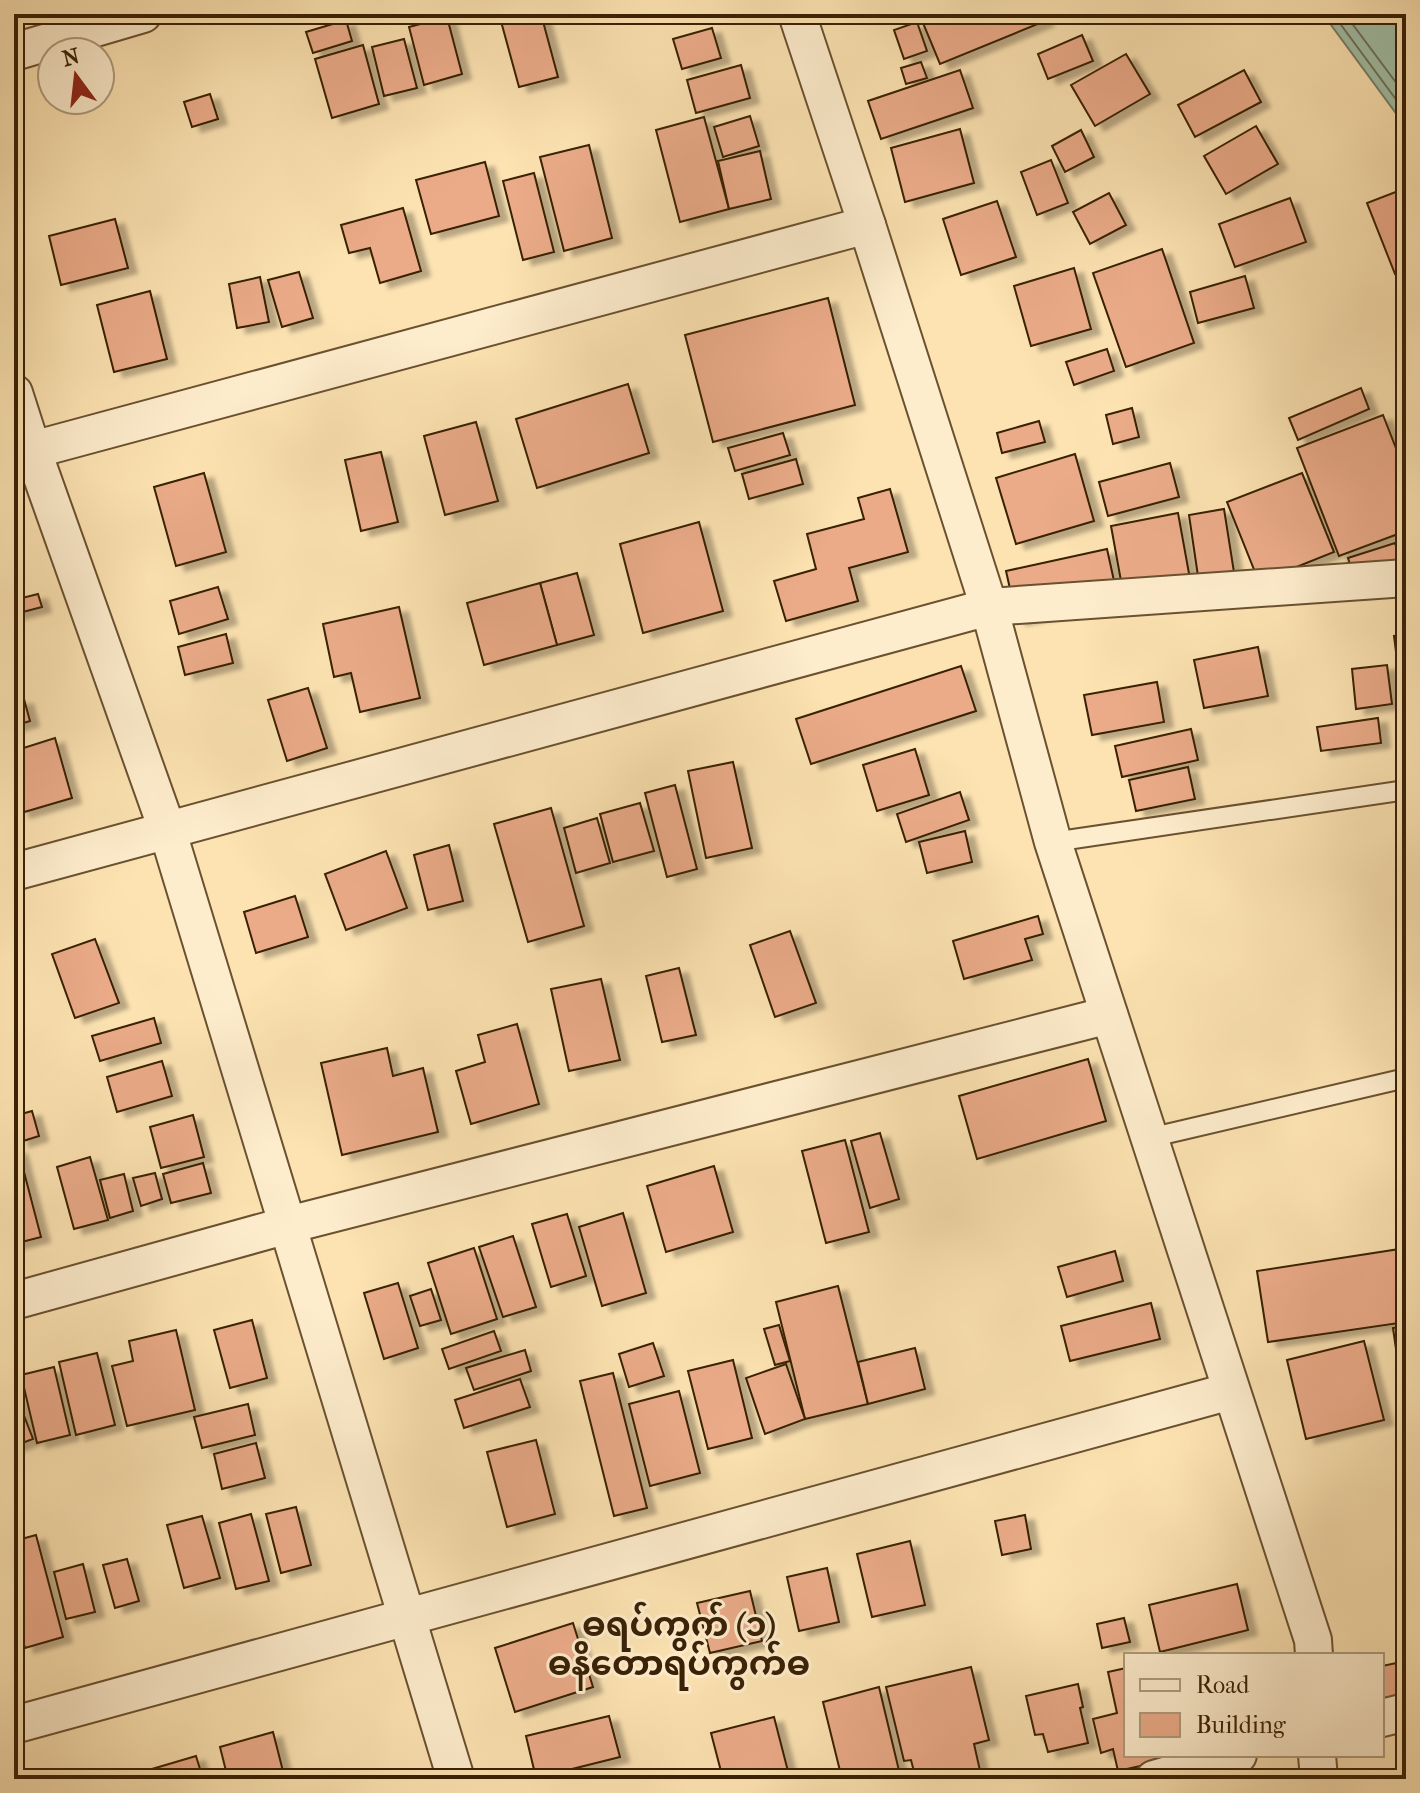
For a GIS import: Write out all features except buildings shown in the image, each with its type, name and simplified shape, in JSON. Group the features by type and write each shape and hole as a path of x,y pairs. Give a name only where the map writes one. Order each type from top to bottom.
{"street":[{"path":"14,52 143,14"},
{"path":"797,14 989,607 1053,842 1313,1640 1314,1653"},
{"path":"23,452 867,225"},
{"path":"14,393 23,452 167,829 456,1779"},
{"path":"14,872 989,607 1406,578"},
{"path":"14,1301 288,1225 1109,1015"},
{"path":"14,1725 1231,1391"},
{"path":"1384,1718 1406,1712"},
{"path":"1154,1779 1231,1757"},
{"path":"1317,1757 1319,1779"}],"lane":[{"path":"1053,842 1406,790"},
{"path":"1149,1138 1406,1078"}],"water":[{"path":"1323,14 1406,14 1406,127"}],"district":[{"name":"ဓရပ်ကွက် (၁) ဓနိတောရပ်ကွက်ဓ","path":"679,1644"}]}
